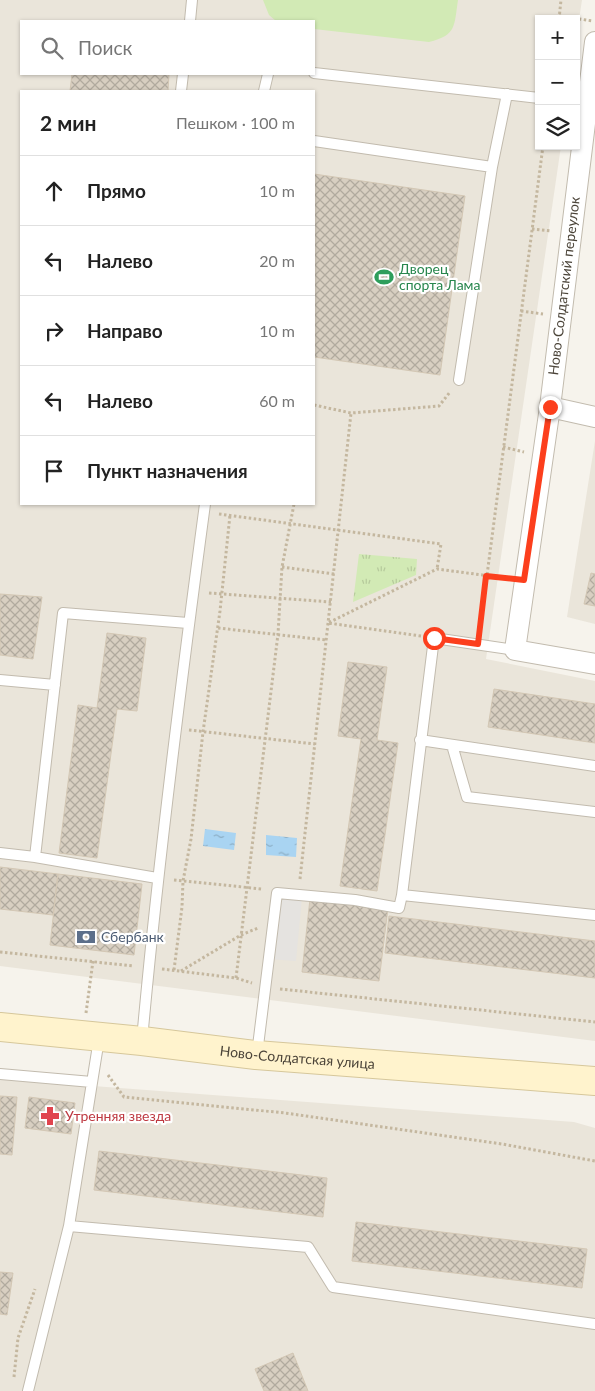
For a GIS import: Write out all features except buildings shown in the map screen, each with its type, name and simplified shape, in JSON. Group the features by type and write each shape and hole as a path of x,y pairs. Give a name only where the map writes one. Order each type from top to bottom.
{"main road":[{"name":"Ново-Солдатская улица","path":"0,1027 92,1044 142,1041 256,1056 595,1081"}],"street":[{"name":"Ново-Солдатский переулок","path":"515,650 550,407 581,102 592,82 595,42"},
{"path":"550,407 595,417"},
{"path":"515,650 595,664"}],"lane":[{"path":"190,20 192,0"},
{"path":"315,73 535,98"},
{"path":"181,90 183,75"},
{"path":"264,90 268,75"},
{"path":"459,380 492,167 507,94"},
{"path":"315,142 492,167"},
{"path":"142,1041 157,878 188,623 205,505"},
{"path":"35,858 63,613 188,623"},
{"path":"256,1056 277,893 355,900 399,908 434,638 515,650"},
{"path":"0,680 55,685"},
{"path":"420,740 595,766"},
{"path":"452,745 468,797 595,812"},
{"path":"0,853 157,878"},
{"path":"402,895 595,915"},
{"path":"28,1391 68,1226 92,1082 92,1044"},
{"path":"0,1074 92,1082"},
{"path":"68,1226 308,1247 332,1287 595,1324"}],"path":[{"path":"559,15 561,0"},
{"path":"580,20 595,21"},
{"path":"478,644 542,150"},
{"path":"315,405 351,413 439,406 459,380"},
{"path":"300,884 351,413"},
{"path":"236,978 278,634 282,567 294,505"},
{"path":"174,970 182,907 183,881 192,830 203,732 218,628 230,515 441,544 437,569"},
{"path":"282,567 334,574"},
{"path":"328,623 437,569 524,580"},
{"path":"221,595 331,602"},
{"path":"328,623 434,638"},
{"path":"218,628 326,640"},
{"path":"176,729 315,744"},
{"path":"157,878 264,890"},
{"path":"180,971 241,935 273,921"},
{"path":"92,961 92,1044 124,1097 285,1113 502,1144 595,1161"},
{"path":"265,987 595,1022"},
{"path":"13,1382 18,1338 38,1281"}],"shaded area":[{"path":"0,0 582,0 580,15 535,15 535,150 560,150 486,659 595,681 595,1041 0,966"},
{"path":"595,441 595,624 567,617"},
{"path":"276,895 302,898 296,961 269,959"},
{"path":"0,1079 574,1122 595,1128 595,1391 0,1391"}],"green space":[{"path":"263,0 458,0 456,17 452,28 445,36 429,42 315,29 315,20 275,20 269,15"},
{"path":"359,554 417,559 416,575 353,602"}],"water":[{"path":"205,829 236,833 234,850 203,846"},
{"path":"266,835 297,838 296,857 266,855"}],"place":[{"name":"Дворец спорта Лама","path":"384,277"},
{"name":"Сбербанк","path":"86,937"},
{"name":"Утренняя звезда","path":"50,1116"}],"route":[{"path":"434,638 478,644 486,576 524,580 550,407"}]}
